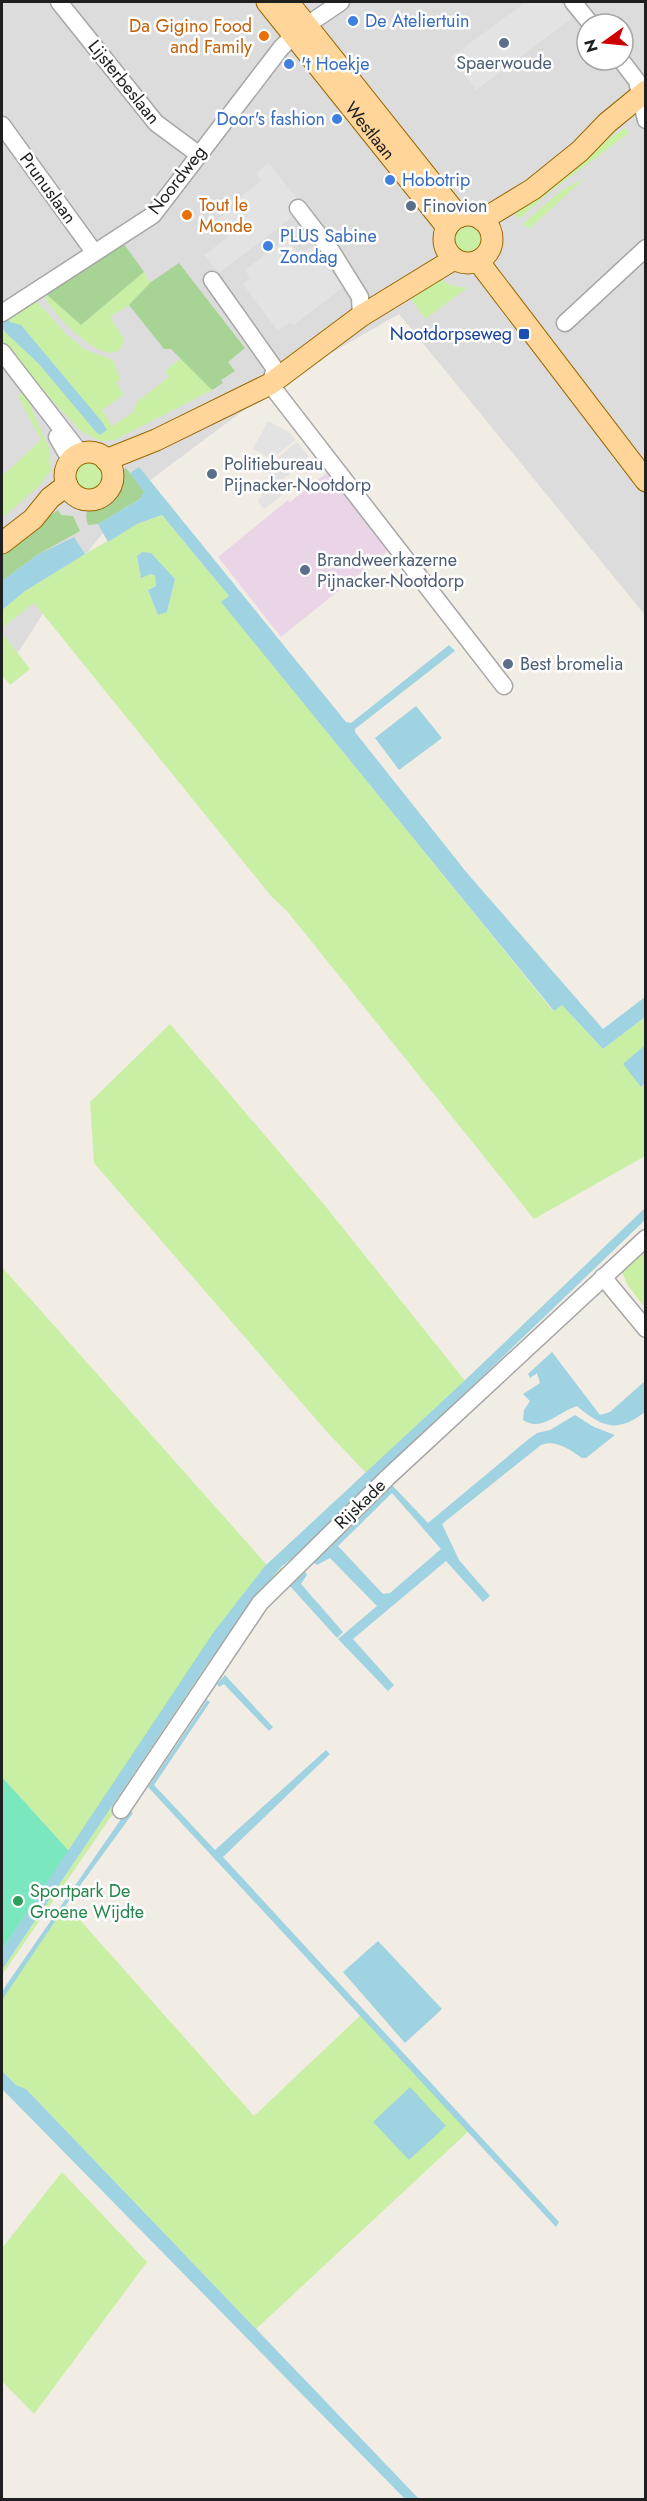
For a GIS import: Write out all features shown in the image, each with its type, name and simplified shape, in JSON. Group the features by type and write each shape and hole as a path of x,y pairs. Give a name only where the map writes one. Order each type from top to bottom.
{"main road":[{"path":"267,2 301,30"},
{"path":"288,2 301,30"},
{"name":"Westlaan","path":"301,30 453,222"},
{"path":"486,226 643,104"},
{"path":"471,215 486,226 491,241 482,257 466,263 450,253 444,237 453,222 471,215"},
{"path":"109,466 206,415 231,396 273,377 405,287 450,253"},
{"path":"482,257 548,354 558,364 645,481"},
{"path":"92,453 109,466 111,485 100,497 85,500 70,490 66,470 76,457 92,453"},
{"path":"2,543 33,519 50,498 70,490"}],"street":[{"name":"Lijsterbeslaan","path":"59,2 156,123 198,154"},
{"name":"Noordweg","path":"4,307 153,215 281,48 301,30 341,2"},
{"path":"630,72 637,81 643,104"},
{"name":"Prunuslaan","path":"2,125 94,252"},
{"path":"298,208 332,252 360,297 361,316"},
{"path":"565,323 645,248"},
{"path":"212,280 273,377 504,686"},
{"path":"2,352 42,404 76,457"},
{"name":"Rijskade","path":"121,1810 260,1603 387,1478 645,1238"},
{"path":"603,1277 645,1329"}],"shaded area":[{"path":"2,2 645,2 645,615 399,314 284,380 141,487 66,578 2,677"},
{"name":"Spaerwoude","path":"526,2 560,2 572,18 476,90 451,57"},
{"path":"269,163 304,208 219,273 204,255 228,237 216,221 240,203 238,199 261,181 256,173"},
{"path":"287,238 300,256 312,247 343,287 294,325 291,322 278,331 243,284 250,278 245,270"},
{"path":"268,421 289,432 295,440 272,459 253,449"},
{"path":"297,442 309,456 276,486 282,495 264,509 258,502 270,475 265,468"},
{"path":"333,468 393,547 281,637 218,557 288,500 290,502"}],"green space":[{"path":"625,128 629,133 546,195 519,219 515,214 541,190 582,157"},
{"path":"582,179 529,229 523,223 561,191"},
{"path":"468,227 477,231 481,240 477,249 468,253 459,249 455,240 459,231"},
{"path":"124,244 144,272 81,325 46,294"},
{"path":"179,263 245,348 228,362 235,371 221,380 223,383 212,390 171,349 164,349 129,305 151,282"},
{"path":"144,272 150,283 129,305 110,317 124,339 121,348 113,352 103,351 79,336 57,314 45,297 46,294 81,325"},
{"path":"438,278 450,285 467,288 425,319 410,297"},
{"path":"37,302 68,336 86,350 113,360 120,379 116,383 124,394 102,410 112,426 132,413 137,402 169,377 165,371 181,358 212,390 115,440 100,441 81,431 21,367 2,340 2,327 39,364 100,435 8,320 9,317"},
{"path":"24,392 49,448 51,470 38,487 2,518 2,476 41,440 18,396"},
{"path":"89,462 99,466 103,476 99,486 89,490 79,486 75,476 79,466"},
{"path":"126,468 145,492 140,499 98,524 88,525 86,515 90,508 109,497 120,474"},
{"path":"58,510 61,515 73,516 80,531 37,555 2,581 2,549"},
{"path":"162,515 229,596 222,602 553,1011 562,1005 603,1049 645,1017 642,1087 645,1083 645,1156 534,1219 287,911 271,896 34,603 2,628 2,610 25,591 137,524","holes":["142,552 175,579 167,612 158,614 148,590 156,586 155,576 151,574 141,577 137,556"]},
{"path":"2,633 30,669 10,685 2,675"},
{"path":"170,1024 326,1207 466,1382 369,1476 327,1432 94,1163 90,1102"},
{"path":"645,1249 645,1308 627,1284 621,1270"},
{"path":"2,1267 267,1565 69,1851 2,1777"},
{"path":"281,1567 285,1573 238,1632 2,1975 2,1970 208,1663 258,1594"},
{"name":"Sportpark De Groene Wijdte","path":"2,1777 69,1851 2,1950"},
{"path":"64,1902 254,2116 363,2013 471,2129 256,2329 26,2089 16,2085 2,2071 2,1996"},
{"path":"62,2172 147,2262 34,2414 2,2381 2,2246"}],"water":[{"path":"2,311 10,322 21,325 107,430 100,435 96,432 39,364 6,333 2,327"},
{"path":"139,467 346,722 351,723 449,645 455,651 355,729 355,732 467,873 603,1029 645,997 645,1017 603,1049 562,1005 554,1011 221,602 229,596 162,515 137,524 108,542 98,524 140,499 144,492 130,473"},
{"path":"74,537 85,554 25,591 2,610 2,581 37,555"},
{"path":"142,552 151,553 175,579 167,612 158,615 148,590 156,586 155,576 151,574 141,578 137,556"},
{"path":"416,706 442,738 399,770 375,738"},
{"path":"644,1046 645,1083 641,1087 623,1064"},
{"path":"645,1208 645,1220 299,1553 281,1567 258,1594 208,1663 2,1970 2,1950 213,1633 265,1566 461,1384"},
{"path":"552,1352 600,1415 610,1412 645,1381 645,1412 635,1419 618,1425 603,1423 577,1406 544,1423 530,1423 523,1420 524,1410 530,1401 523,1394 540,1383 537,1373 530,1378 528,1374"},
{"path":"575,1415 594,1427 615,1435 586,1458 557,1444 541,1445 442,1524 459,1560 490,1596 483,1602 446,1561 353,1639 394,1685 388,1691 338,1639 377,1606 330,1558 317,1565 313,1562 392,1485 428,1523 530,1438 537,1433 550,1430","holes":["392,1493 441,1549 390,1593 383,1594 338,1546"]},
{"path":"304,1570 307,1575 301,1584 343,1632 337,1638 290,1586"},
{"path":"225,1675 273,1727 269,1731 224,1684 219,1687 217,1684"},
{"path":"207,1700 210,1702 154,1785 215,1850 326,1750 330,1754 223,1857 559,2222 556,2227 148,1787"},
{"path":"128,1809 133,1813 68,1902 2,2000 2,1992 7,1984"},
{"path":"378,1941 442,2009 405,2043 343,1972"},
{"path":"2,2071 16,2085 26,2089 419,2499 405,2499 2,2089"},
{"path":"410,2087 446,2126 409,2160 373,2122"}],"place":[{"name":"De Ateliertuin","path":"353,21"},
{"name":"Da Gigino Food and Family","path":"264,36"},
{"name":"Spaerwoude","path":"504,43"},
{"name":"'t Hoekje","path":"289,64"},
{"name":"Door's fashion","path":"337,119"},
{"name":"Hobotrip","path":"390,180"},
{"name":"Finovion","path":"411,206"},
{"name":"Tout le Monde","path":"187,215"},
{"name":"PLUS Sabine Zondag","path":"268,246"},
{"name":"Nootdorpseweg","path":"524,334"},
{"name":"Politiebureau Pijnacker-Nootdorp","path":"212,474"},
{"name":"Brandweerkazerne Pijnacker-Nootdorp","path":"305,570"},
{"name":"Best bromelia","path":"508,664"},
{"name":"Sportpark De Groene Wijdte","path":"18,1901"}]}
